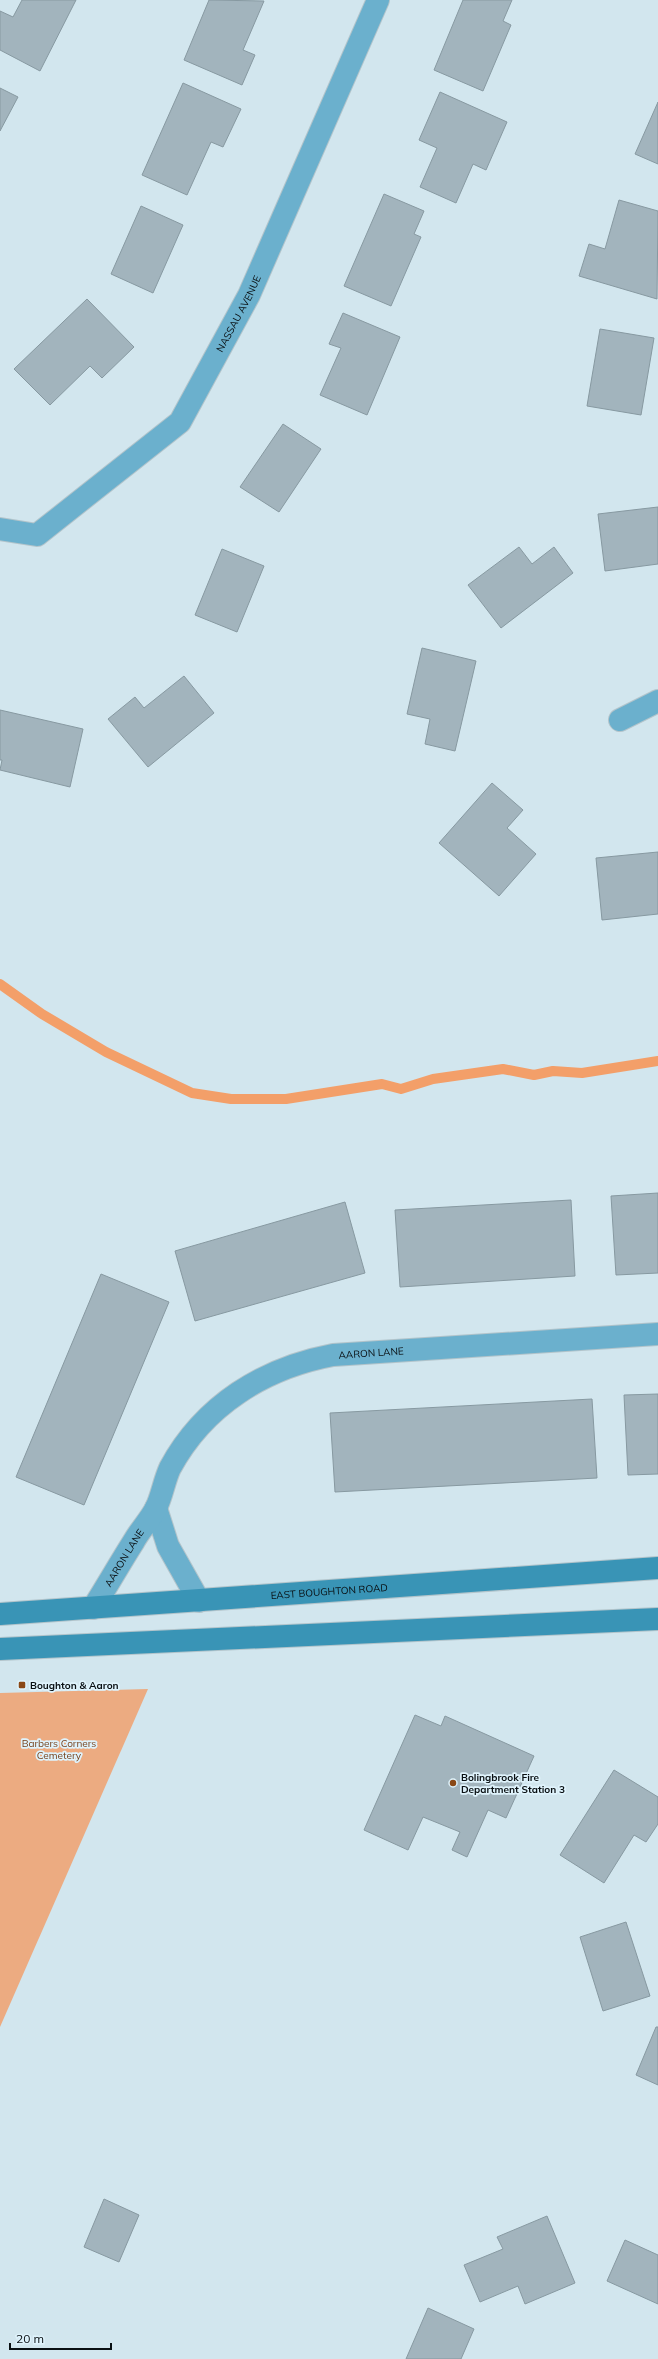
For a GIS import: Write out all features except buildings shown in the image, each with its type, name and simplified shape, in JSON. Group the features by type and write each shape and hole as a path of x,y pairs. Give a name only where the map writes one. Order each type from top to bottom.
{"main road":[{"name":"EAST BOUGHTON ROAD","path":"0,1614 658,1568"},
{"path":"0,1649 658,1619"}],"street":[{"name":"NASSAU AVENUE","path":"0,529 37,535 180,422 249,295 378,0"},
{"path":"620,720 658,701"},
{"name":"AARON LANE","path":"94,1608 134,1539 156,1508 170,1470 198,1427 214,1410 257,1380 287,1366 315,1358 360,1352 658,1334"},
{"path":"156,1508 168,1546 199,1601"}],"green space":[{"name":"Barbers Corners Cemetery","path":"148,1689 0,2027 0,1693"}],"waterway":[{"path":"0,984 42,1014 106,1052 192,1093 231,1099 286,1099 382,1084 401,1089 433,1079 503,1069 534,1075 553,1071 582,1073 658,1061"}],"place":[{"name":"Boughton & Aaron","path":"22,1685"},
{"name":"Bolingbrook Fire Department Station 3","path":"453,1783"}]}
